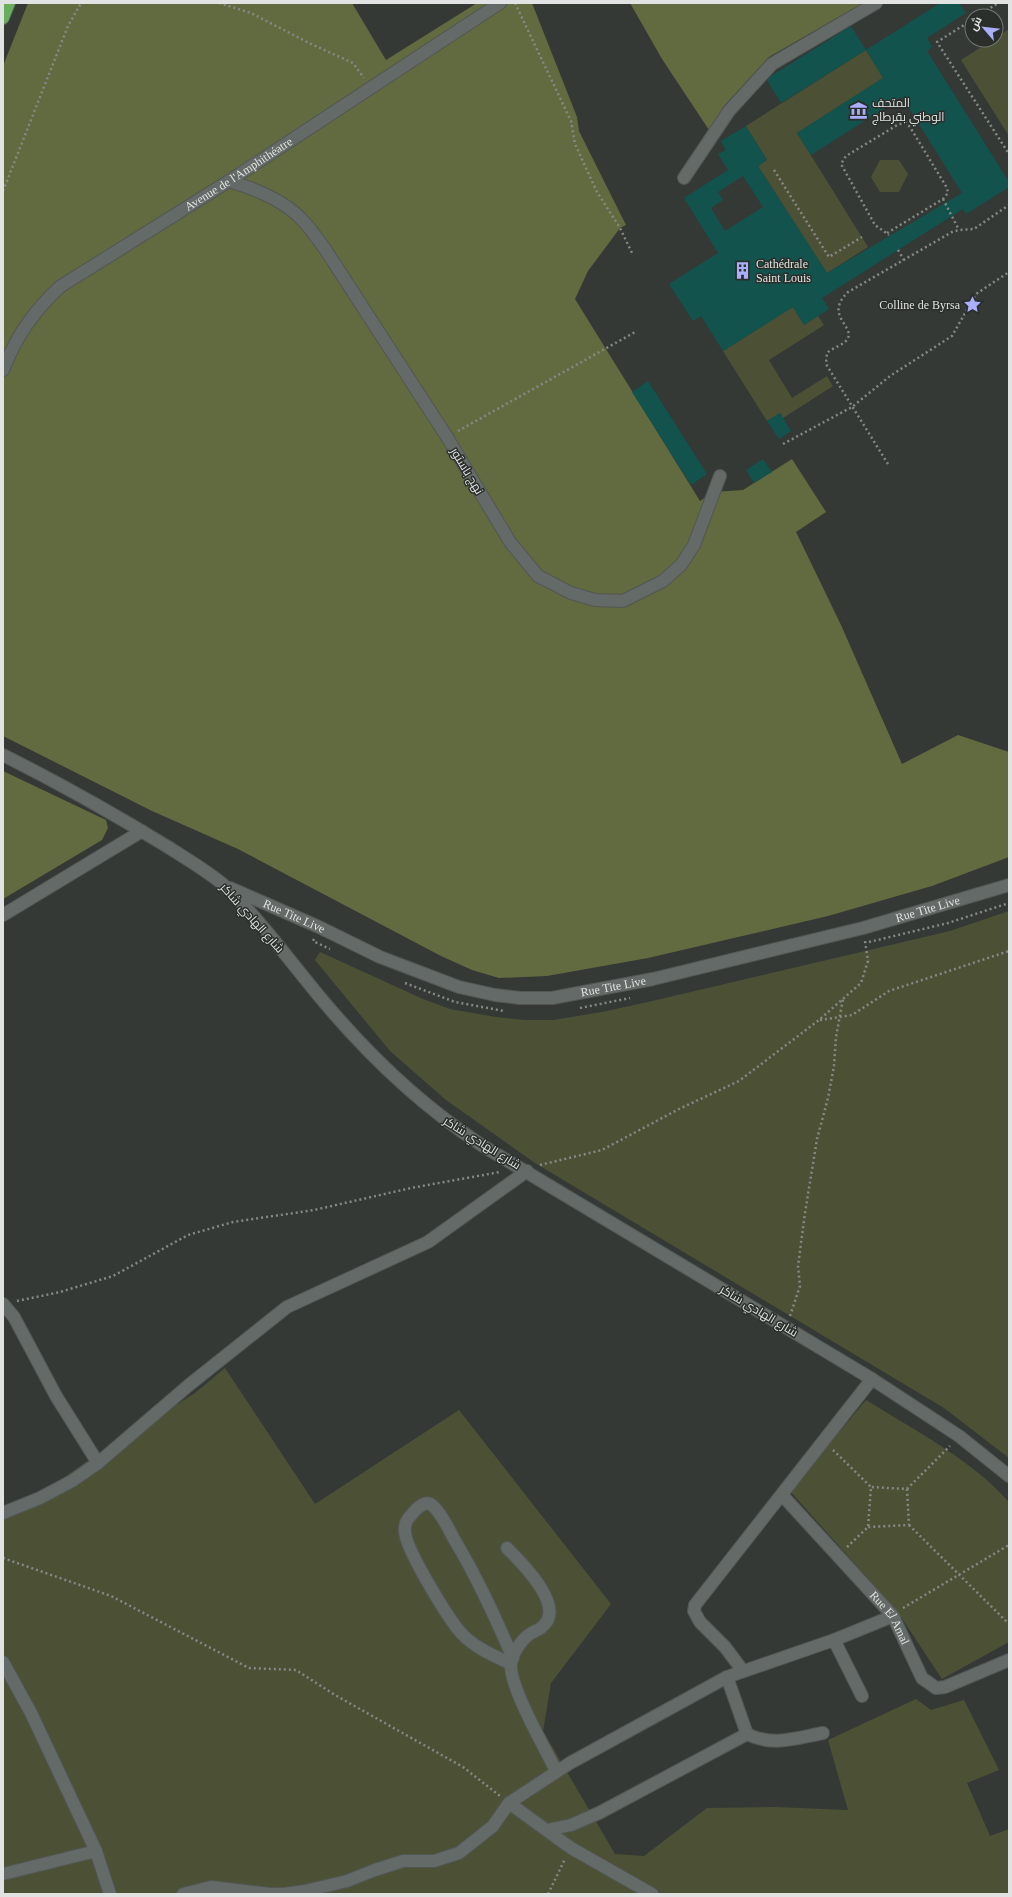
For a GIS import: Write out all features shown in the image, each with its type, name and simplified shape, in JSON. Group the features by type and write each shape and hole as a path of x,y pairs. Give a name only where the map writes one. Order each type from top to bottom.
{"highway":[{"path":"3,18 9,3"}],"street":[{"name":"Avenue de l'Amphithéatre","path":"3,370 10,350 28,321 43,302 61,286 230,181 500,3"},
{"path":"684,178 729,111 772,64 876,3"},
{"name":"نهج باستور","path":"230,181 252,188 289,209 304,222 325,249 447,437 510,542 538,576 571,593 595,600 623,601 663,581 681,565 694,545 720,476"},
{"name":"شارع الهادي شاكر","path":"3,755 142,831 227,887 349,1030 409,1091 454,1127 872,1379 960,1436 1009,1476"},
{"path":"3,915 142,831"},
{"name":"Rue Tite Live","path":"227,887 319,927 380,957 459,987 496,995 520,998 552,998 653,979 863,928 1009,885"},
{"path":"3,1513 40,1498 72,1481 98,1464 189,1385 287,1307 428,1242 525,1170"},
{"path":"7,1303 56,1396 98,1464"},
{"path":"743,1671 725,1647 700,1622 694,1611 695,1605 872,1379"},
{"name":"Rue El Amal","path":"782,1495 893,1616 922,1678 936,1688 945,1687 1009,1660"},
{"path":"512,1661 487,1652 463,1634 422,1572 406,1538 405,1523 423,1504 430,1504 433,1506 474,1572 512,1661 516,1690 556,1771"},
{"path":"507,1548 528,1571 548,1601 550,1612 549,1619 546,1623 529,1634 515,1651 512,1661"},
{"path":"183,1894 211,1887 284,1894 305,1891 346,1881 403,1861 434,1861 459,1853 494,1826 509,1803 556,1771 727,1677 834,1640 893,1616"},
{"path":"834,1640 862,1696"},
{"path":"3,1662 31,1713 96,1850 110,1894"},
{"path":"727,1677 747,1734 756,1739 772,1742 823,1733"},
{"path":"547,1830 570,1825 599,1813 747,1734"},
{"path":"509,1803 571,1848 652,1894"},
{"path":"3,1874 96,1850"}],"path":[{"path":"3,190 68,26 81,3"},
{"path":"220,3 251,13 309,43 354,63 372,88"},
{"path":"514,3 571,121 576,144 597,192 620,228 632,253"},
{"path":"964,25 938,42 1009,154"},
{"path":"906,123 910,127 947,188 948,193 943,199 888,234 876,225 841,164 846,156 899,124 906,123"},
{"path":"774,170 829,257 862,237"},
{"path":"943,199 959,230"},
{"path":"888,464 852,407 825,360 830,350 846,341 849,337 849,332 839,316 840,303 848,292 959,230 974,229 1009,205"},
{"path":"898,250 904,260"},
{"path":"783,444 852,407 890,376 952,336 976,294 1009,272"},
{"path":"447,437 637,331"},
{"path":"7,1303 60,1292 113,1276 188,1235 233,1222 314,1210 411,1188 525,1170 602,1150 680,1109 739,1081 819,1020 861,983 868,961 863,928"},
{"path":"819,1020 852,1015 889,991 1009,951"},
{"path":"785,1327 797,1298 800,1286 798,1266 816,1139 828,1098 834,1066 836,1037 841,1017 843,999"},
{"path":"824,1441 871,1487 906,1489 960,1436"},
{"path":"868,1527 871,1487"},
{"path":"906,1489 909,1525 1009,1624"},
{"path":"838,1556 868,1527 909,1525"},
{"path":"893,1616 959,1574 1009,1545"},
{"path":"3,1558 110,1596 249,1668 296,1670 334,1695 463,1767 509,1803"},
{"path":"548,1894 571,1848"}],"green space":[{"path":"28,3 352,3 386,60 477,3 532,3 577,117 579,131 626,225 620,228 588,271 575,299 700,501 713,492 743,490 792,459 826,512 796,532 841,625 902,764 958,735 1009,752 1009,857 932,886 828,916 648,958 547,976 499,978 472,970 441,956 238,849 152,811 3,736 3,66"},
{"path":"630,3 863,3 769,57 724,106 709,130 662,59"},
{"path":"1009,29 1009,136 961,60 980,48 1004,48 1004,32"},
{"path":"866,50 883,78 797,133 868,247 827,273 758,166 767,160 746,126"},
{"path":"880,160 899,160 908,174 899,192 880,192 871,177"},
{"path":"793,307 804,325 818,316 824,325 769,360 792,398 827,376 833,386 783,418 780,413 767,421 723,351"},
{"path":"3,771 106,820 108,828 102,840 3,899"},
{"path":"1009,911 1009,1458 944,1408 535,1163 446,1100 390,1051 315,960 320,952 423,999 450,1009 496,1017 525,1020 553,1020 602,1012 648,1002 950,931"},
{"path":"225,1368 315,1504 459,1410 611,1604 551,1683 543,1731 615,1854 644,1856 707,1808 775,1807 848,1810 828,1740 916,1699 931,1710 964,1700 999,1770 967,1783 990,1836 1009,1829 1009,1894 3,1894 3,1509 49,1488 86,1462 195,1393"},
{"path":"866,1400 942,1446 978,1473 1009,1502 1009,1642 942,1679 897,1611 790,1491"}],"building":[{"path":"940,3 959,3 964,10 964,14 927,38 932,47 927,51 1009,182 1009,187 966,214 963,209 822,298 829,309 804,325 793,307 723,351 701,316 693,321 669,284 718,253 684,198 728,170 718,154 726,150 721,141 746,126 767,160 758,166 827,273 962,193 902,97 811,155 797,133 883,78 866,50","holes":["743,176 763,207 725,231 711,208 723,200 718,192"]},
{"path":"851,26 866,50 781,103 767,80 771,76"},
{"path":"648,381 707,474 691,485 632,392"},
{"path":"780,413 791,431 779,439 767,421"},
{"path":"763,459 772,472 754,483 746,470"}],"place":[{"name":"المتحف الوطني بقرطاج","path":"859,110"},
{"name":"Cathédrale Saint Louis","path":"743,271"},
{"name":"Colline de Byrsa","path":"973,305"}]}
